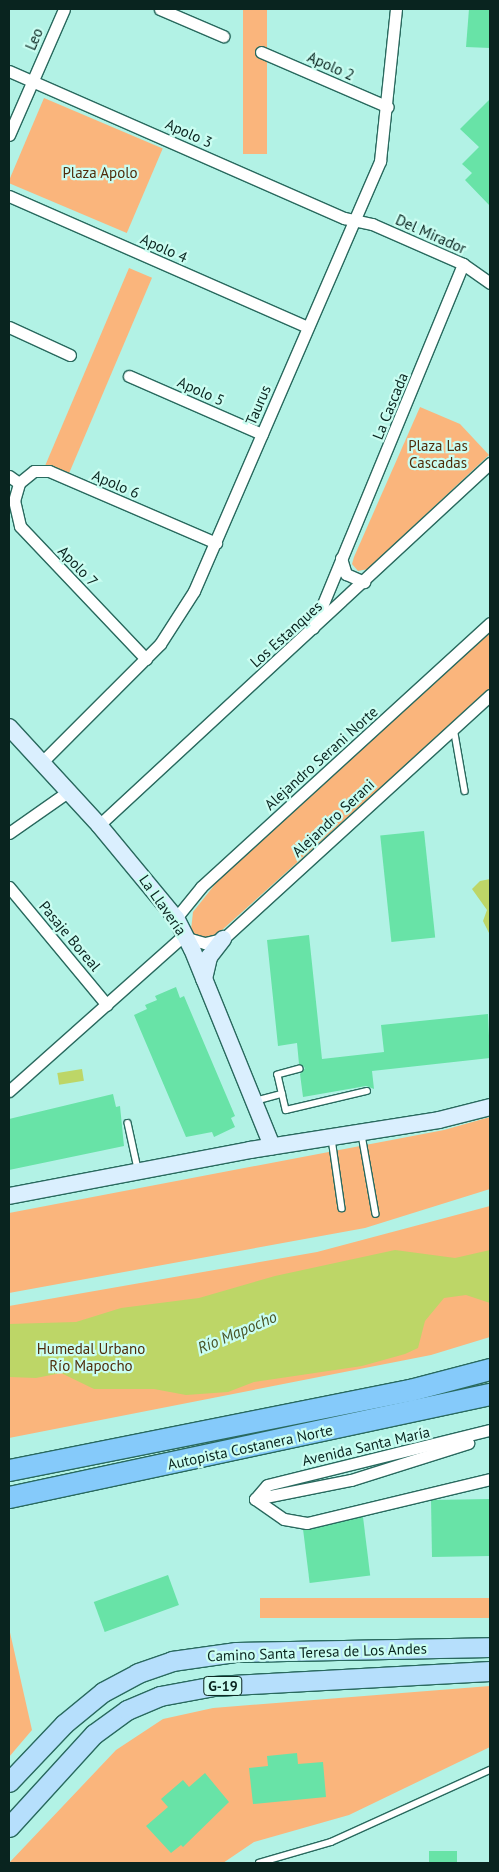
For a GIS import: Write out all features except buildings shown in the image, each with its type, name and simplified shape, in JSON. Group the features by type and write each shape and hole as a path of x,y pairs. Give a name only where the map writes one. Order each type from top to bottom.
{"highway":[{"name":"Autopista Costanera Norte","path":"9,1470 410,1390 490,1369"},
{"name":"Autopista Costanera Norte","path":"9,1497 490,1394"}],"main road":[{"name":"Camino Santa Teresa de Los Andes","path":"9,1782 91,1701 138,1672 172,1661 236,1652 490,1648"},
{"name":"Camino Santa Teresa de Los Andes","path":"9,1827 94,1734 127,1710 160,1696 214,1686 490,1671"}],"street":[{"name":"Leo","path":"9,135 64,9"},
{"path":"160,9 223,36"},
{"name":"Taurus","path":"42,762 146,659 184,610 216,543 306,327 357,218 380,161 388,107 396,9"},
{"name":"Apolo 2","path":"261,52 388,107"},
{"name":"Apolo 3","path":"9,71 344,218 357,218"},
{"name":"Apolo 4","path":"9,196 306,327"},
{"name":"Del Mirador","path":"357,218 463,264 490,283"},
{"name":"La Cascada","path":"312,631 463,264"},
{"path":"9,327 70,355"},
{"name":"Apolo 5","path":"129,376 262,434"},
{"name":"Los Estanques","path":"100,824 312,631 490,463"},
{"name":"Apolo 6","path":"19,483 34,471 49,471 216,543"},
{"path":"9,476 19,483"},
{"name":"Apolo 7","path":"19,483 14,501 20,526 146,659"},
{"path":"341,558 346,574 364,582"},
{"name":"Alejandro Serani Norte","path":"176,918 201,888 490,623"},
{"name":"Alejandro Serani","path":"223,939 490,695"},
{"name":"La Llavería","path":"9,726 100,824 176,918 204,978 272,1146"},
{"path":"9,833 69,791"},
{"name":"Pasaje Boreal","path":"9,887 107,1006"},
{"path":"9,1091 186,936 205,943 223,939"},
{"path":"204,978 209,957 223,939"},
{"path":"9,1196 490,1107"},
{"name":"Avenida Santa María","path":"255,1499 267,1484 490,1430"},
{"name":"Avenida Santa María","path":"255,1499 351,1480 490,1435"},
{"path":"255,1499 284,1519 307,1523 490,1479"}],"lane":[{"path":"454,728 465,791"},
{"path":"300,1070 278,1074 286,1110 367,1091"},
{"path":"254,1101 282,1094"},
{"path":"128,1122 139,1171"},
{"path":"362,1132 376,1214"},
{"path":"332,1137 342,1208"},
{"path":"259,1863 330,1842 490,1770"}],"green space":[{"path":"243,9 267,9 267,154 243,154"},
{"name":"Plaza Apolo","path":"44,98 163,148 127,233 9,183"},
{"path":"129,268 152,278 68,476 45,466"},
{"name":"Plaza Las Cascadas","path":"420,407 460,424 489,455 368,569 358,571 352,564 354,557"},
{"path":"490,628 490,689 212,939 198,940 191,930 193,912 224,873"},
{"path":"490,1117 490,1189 365,1228 9,1293 9,1213 444,1130"},
{"name":"Humedal Urbano Río Mapocho","path":"490,1206 490,1337 431,1355 9,1438 9,1306 317,1252"},
{"path":"260,1598 490,1598 490,1618 260,1618"},
{"path":"9,1628 32,1730 9,1757"},
{"path":"490,1686 490,1747 349,1815 254,1842 223,1863 9,1863 116,1750 163,1719 213,1708"}],"water":[{"path":"490,879 489,933 483,921 487,910 472,889 480,881"},
{"path":"82,1069 84,1081 59,1085 57,1073"},
{"name":"Humedal Urbano Río Mapocho","path":"395,1250 455,1258 490,1250 490,1303 466,1295 444,1298 425,1321 418,1348 405,1354 362,1366 254,1382 228,1392 186,1395 154,1389 94,1389 61,1373 36,1378 9,1377 9,1324 76,1322 121,1308 199,1298 275,1276"}],"water label":[{"name":"Río Mapocho","path":"237,1332"}]}
